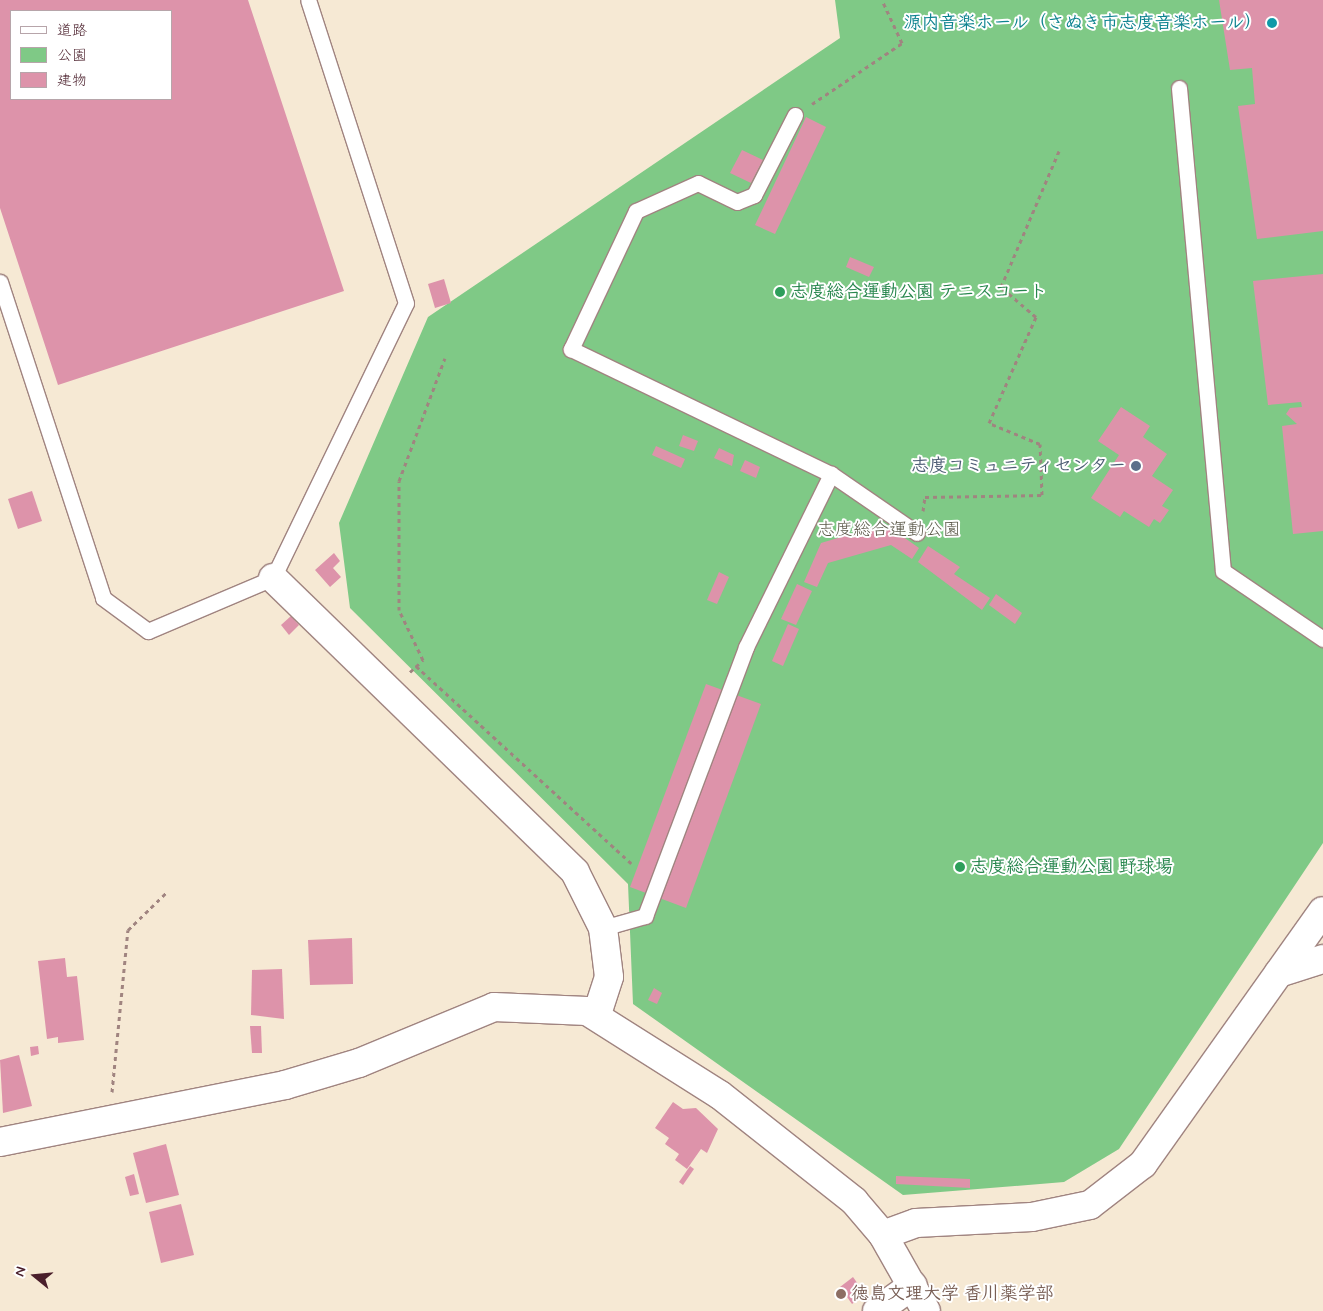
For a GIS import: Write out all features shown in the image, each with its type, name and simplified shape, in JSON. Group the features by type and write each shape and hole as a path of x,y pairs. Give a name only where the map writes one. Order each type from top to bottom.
{"street":[{"path":"273,578 387,692 575,872 603,928 609,977 597,1014"},
{"path":"883,1235 916,1223 1032,1217 1090,1205 1143,1164 1323,911"},
{"path":"1279,973 1323,959"},
{"path":"0,1142 109,1122 285,1085 359,1064 494,1007 597,1014 720,1095 823,1174 883,1235 914,1285 926,1311"},
{"path":"877,1311 914,1285"}],"lane":[{"path":"0,282 103,598 148,631 273,578 406,303 308,0"},
{"path":"1179,88 1223,571 1323,639"},
{"path":"796,115 754,195 737,202 698,182 636,211 571,349 831,474 916,533"},
{"path":"603,928 645,916 746,647 831,474"}],"path":[{"path":"796,115 902,43 882,0"},
{"path":"916,533 925,497 1042,495 1040,444 989,424 1036,317 1001,287 1059,151"},
{"path":"387,692 423,660 399,610 399,482 445,358"},
{"path":"416,666 631,863"},
{"path":"109,1122 128,930 167,892"}],"green space":[{"name":"志度総合運動公園","path":"835,0 1323,0 1323,843 1119,1149 1064,1182 903,1195 633,1004 628,884 350,608 339,523 428,317 840,38"}],"building":[{"path":"0,0 248,0 344,291 58,385 0,208"},
{"path":"1219,0 1323,0 1323,231 1257,239 1238,106 1255,104 1252,68 1230,70"},
{"path":"806,117 826,127 775,234 755,225"},
{"path":"742,150 763,160 751,183 730,173"},
{"path":"850,257 874,267 869,277 846,267"},
{"path":"1323,274 1323,531 1293,534 1282,426 1297,424 1286,414 1290,408 1302,407 1301,402 1268,405 1253,281"},
{"path":"444,279 451,303 435,308 428,284"},
{"name":"志度コミュニティセンター","path":"1121,407 1150,426 1143,437 1167,454 1152,476 1173,490 1162,506 1169,510 1160,523 1154,519 1149,527 1124,511 1120,517 1091,498 1119,455 1098,441"},
{"path":"683,435 698,441 694,451 679,446"},
{"path":"656,446 685,459 681,468 652,455"},
{"path":"719,448 734,455 732,466 714,458"},
{"path":"745,460 760,467 756,478 740,471"},
{"path":"32,491 42,521 18,529 8,499"},
{"path":"885,524 919,548 912,559 891,545 828,563 817,587 804,582 821,543"},
{"path":"928,546 960,567 954,574 990,598 982,610 918,562"},
{"path":"334,553 340,561 333,568 341,577 330,587 315,570"},
{"path":"719,572 729,577 717,604 707,600"},
{"path":"797,584 812,591 796,625 781,619"},
{"path":"996,594 1022,613 1015,624 989,605"},
{"path":"291,616 299,625 289,635 281,625"},
{"path":"788,624 799,629 783,666 772,661"},
{"path":"706,684 761,704 686,908 630,887"},
{"path":"352,938 353,984 310,985 308,940"},
{"path":"65,958 67,977 77,976 84,1040 58,1043 58,1037 47,1039 38,961"},
{"path":"282,969 284,1019 251,1015 252,970"},
{"path":"654,988 662,993 657,1004 648,1000"},
{"path":"250,1026 261,1026 262,1053 252,1053"},
{"path":"38,1046 39,1054 31,1056 30,1047"},
{"path":"19,1055 32,1106 3,1113 0,1060"},
{"path":"673,1102 683,1109 696,1108 718,1129 707,1153 701,1149 687,1169 675,1160 679,1154 665,1144 669,1138 655,1128"},
{"path":"166,1144 179,1195 146,1203 133,1153"},
{"path":"690,1166 694,1169 683,1185 679,1182"},
{"path":"134,1174 139,1194 130,1196 125,1177"},
{"path":"896,1176 970,1179 970,1188 896,1184"},
{"path":"181,1204 194,1255 161,1263 149,1212"},
{"path":"853,1277 865,1294 852,1304 840,1287"}],"place":[{"name":"源内音楽ホール（さぬき市志度音楽ホール）","path":"1272,23"},
{"name":"志度総合運動公園 テニスコート","path":"780,292"},
{"name":"志度コミュニティセンター","path":"1136,466"},
{"name":"志度総合運動公園 野球場","path":"960,867"},
{"name":"徳島文理大学 香川薬学部","path":"841,1294"}]}
